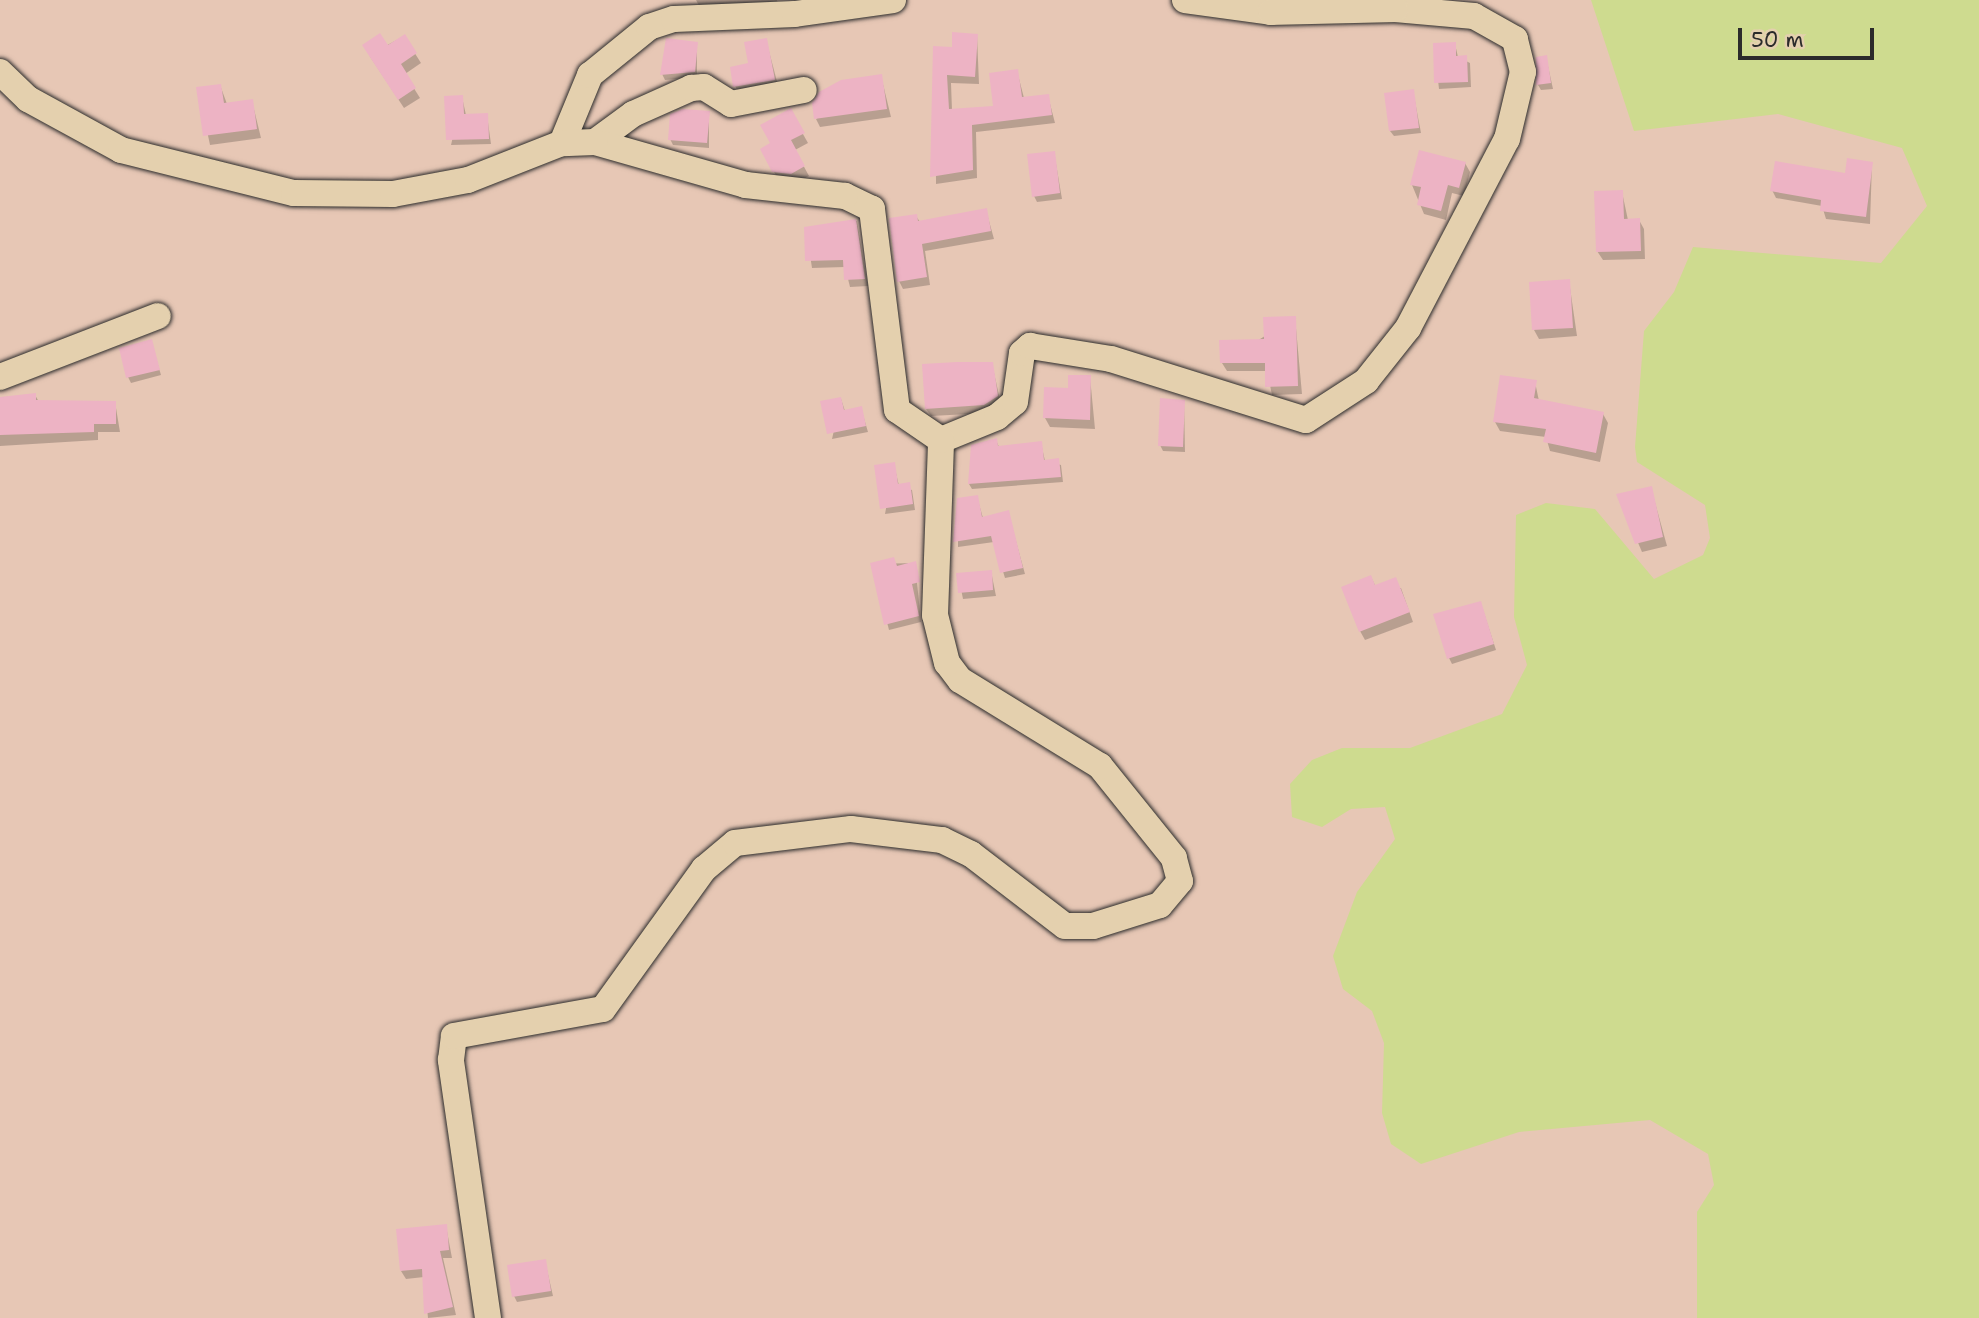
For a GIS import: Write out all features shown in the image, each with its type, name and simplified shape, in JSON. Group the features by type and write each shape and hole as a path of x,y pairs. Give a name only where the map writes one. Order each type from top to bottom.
{"street":[{"path":"562,143 590,75 649,27 674,19 795,14 893,0"},
{"path":"940,440 997,417 1015,401 1021,353 1030,346 1111,359 1306,420 1366,381 1393,346 1458,239 1507,139 1520,96 1520,51 1504,28 1474,16 1395,9 1271,6 1185,0"},
{"path":"0,72 28,99 121,150 294,193 393,194 468,180 562,143 595,142 746,185 820,191 872,209 897,410 940,440"},
{"path":"595,142 633,114 691,88 704,87 731,104 804,90"},
{"path":"0,377 158,316"},
{"path":"488,1318 451,1060 454,1036 603,1009 704,869 735,843 851,829 942,840 971,853 1065,926 1132,916 1173,894 1180,881 1174,858 1100,766 960,680 947,663 935,615 940,440"}],"green space":[{"path":"1591,0 1979,0 1979,1318 1697,1318 1697,1212 1714,1185 1708,1154 1650,1120 1519,1132 1421,1164 1391,1144 1382,1113 1384,1043 1372,1011 1343,989 1333,956 1357,892 1395,839 1385,807 1351,809 1322,827 1292,817 1290,784 1312,760 1342,748 1410,748 1502,714 1527,665 1514,617 1516,515 1546,503 1595,509 1654,579 1703,555 1710,538 1705,505 1637,462 1635,447 1644,331 1674,292 1693,247 1881,263 1927,206 1902,148 1778,114 1634,131"}],"building":[{"path":"952,32 978,34 975,77 947,75 949,109 993,106 989,73 1018,69 1022,97 1049,94 1052,115 972,125 973,170 930,177 933,46 952,47"},
{"path":"380,33 388,45 405,34 417,53 401,64 416,88 398,100 362,45"},
{"path":"666,38 698,42 695,72 660,75"},
{"path":"767,38 775,80 733,87 730,67 748,63 744,42"},
{"path":"1456,42 1456,56 1467,55 1468,82 1434,83 1433,43"},
{"path":"1547,55 1551,83 1536,85 1536,57"},
{"path":"882,74 887,109 814,119 812,103 819,92 841,80"},
{"path":"221,84 224,103 253,99 257,129 203,136 196,87"},
{"path":"1414,89 1419,128 1389,131 1384,93"},
{"path":"463,95 464,114 488,113 489,139 446,140 444,96"},
{"path":"791,108 805,133 791,140 805,166 791,174 772,172 760,149 770,143 760,125"},
{"path":"683,109 710,111 707,143 668,140 670,114"},
{"path":"1419,150 1466,162 1459,188 1448,185 1441,211 1417,205 1421,187 1410,185"},
{"path":"1055,151 1060,193 1032,197 1027,154"},
{"path":"1847,158 1873,162 1866,217 1820,211 1821,200 1770,191 1775,161 1845,173"},
{"path":"1623,190 1624,219 1640,218 1641,251 1596,252 1594,191"},
{"path":"987,208 991,231 922,244 927,277 897,282 889,218 917,214 918,221"},
{"path":"856,219 865,279 844,280 843,260 805,261 804,227"},
{"path":"1570,279 1573,328 1532,330 1529,282"},
{"path":"1296,316 1298,386 1265,387 1265,363 1220,363 1219,340 1264,339 1263,317"},
{"path":"152,339 160,370 126,378 119,348"},
{"path":"993,362 998,396 984,405 925,409 922,364"},
{"path":"1068,375 1091,375 1090,420 1043,418 1044,387 1068,388"},
{"path":"1500,375 1537,380 1534,398 1604,412 1596,453 1543,442 1546,429 1493,422"},
{"path":"36,393 36,400 116,401 116,424 94,424 94,432 0,435 0,397"},
{"path":"841,397 844,410 862,406 866,426 827,434 820,401"},
{"path":"1160,398 1185,400 1183,447 1158,446"},
{"path":"997,438 998,446 1042,441 1044,460 1059,458 1061,477 968,484 971,445"},
{"path":"895,462 898,484 910,482 913,504 880,509 874,465"},
{"path":"1652,486 1663,537 1635,544 1616,494"},
{"path":"978,495 982,517 1009,510 1023,568 1000,573 991,536 953,542 957,498"},
{"path":"894,557 897,566 916,561 920,582 912,584 919,616 884,625 870,563"},
{"path":"992,570 993,590 958,593 956,573"},
{"path":"1371,575 1375,585 1396,577 1410,612 1359,632 1341,587"},
{"path":"1481,601 1494,644 1447,659 1433,614"},
{"path":"447,1224 449,1250 440,1251 453,1307 424,1314 422,1269 400,1271 396,1229"},
{"path":"546,1259 551,1291 512,1297 507,1265"}]}
